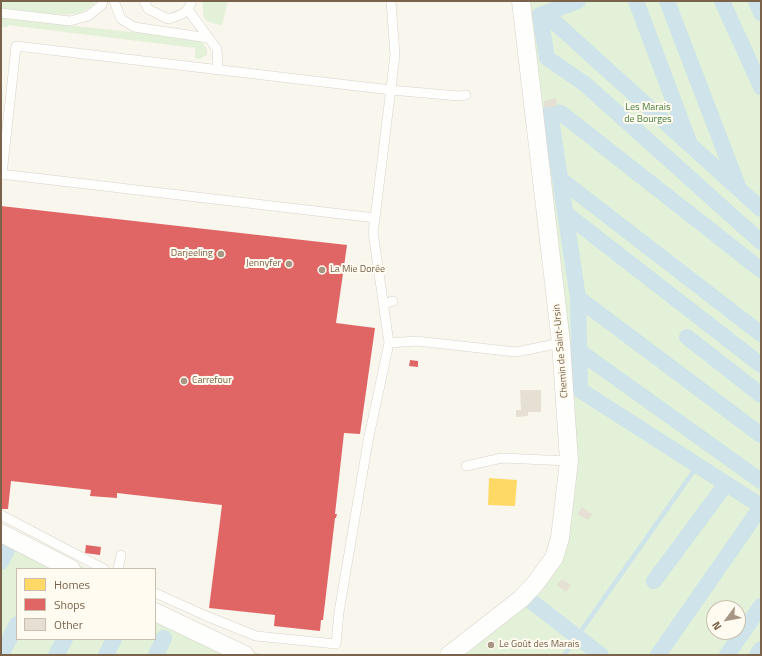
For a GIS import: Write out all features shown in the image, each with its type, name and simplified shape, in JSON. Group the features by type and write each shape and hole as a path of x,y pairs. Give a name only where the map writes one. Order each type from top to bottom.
{"street":[{"name":"Chemin de Saint-Ursin","path":"449,655 521,599 535,584 554,558 560,538 569,461 561,343 521,1"},
{"path":"1,533 69,568"},
{"path":"156,612 245,655"}],"lane":[{"path":"1,13 70,21 88,16 102,5 104,1"},
{"path":"114,1 121,18 134,27 208,38"},
{"path":"144,1 148,8 168,19 179,16 190,6 208,38 217,49 218,69"},
{"path":"156,593 256,636 336,644 339,612 366,449 389,343 373,232 395,55 391,1"},
{"path":"375,218 2,174 16,46 391,90 458,96 466,95"},
{"path":"383,304 393,301"},
{"path":"389,343 416,341 516,352 561,343"},
{"path":"466,466 502,458 569,461"},
{"path":"1,515 102,568"},
{"path":"118,568 121,555"}],"green space":[{"path":"1,1 97,1 82,12 65,15 1,8"},
{"path":"203,1 228,1 222,25 211,23 205,19 203,12"},
{"name":"Les Marais de Bourges","path":"521,1 761,1 761,655 444,655 521,599 560,538 569,461"},
{"path":"1,18 196,39 207,49 207,55 199,59 195,58 195,48 8,25 8,27 1,27"},
{"path":"1,526 86,568 16,568 16,640 156,640 156,603 256,653 268,655 1,655"}],"building: Homes":[{"path":"489,478 517,480 515,506 488,505"}],"building: Shops":[{"name":"Carrefour","path":"1,206 347,245 336,323 375,328 360,434 344,433 335,514 337,514 335,518 323,620 321,620 320,631 274,626 275,615 209,608 222,505 117,493 117,498 90,496 91,490 11,481 8,509 1,509"},
{"path":"410,360 418,361 418,367 409,366"},
{"path":"86,545 101,547 100,555 85,553"}],"building: Other":[{"path":"556,98 557,106 545,108 544,101"},
{"path":"520,390 541,390 541,412 528,412 528,416 516,417 516,410 521,410"},
{"path":"582,507 592,514 588,520 577,514"},
{"path":"562,579 571,585 566,592 557,585"}],"waterway":[{"path":"540,15 578,1"},
{"path":"636,1 689,142"},
{"path":"667,1 738,186"},
{"path":"722,1 761,87"},
{"path":"756,1 761,13"},
{"path":"761,209 549,17 540,15 547,58 585,84 761,242"},
{"path":"761,270 561,113 550,112 578,298 580,390 761,506"},
{"path":"560,179 761,334"},
{"path":"565,213 761,365"},
{"path":"578,298 761,435"},
{"path":"687,337 761,395"},
{"path":"579,351 761,481"},
{"path":"564,655 698,465"},
{"path":"654,581 726,484"},
{"path":"658,655 761,507"},
{"path":"1,562 7,550"},
{"path":"532,602 601,655"},
{"path":"727,655 761,606"},
{"path":"1,655 16,626"},
{"path":"156,655 164,638"},
{"path":"56,655 64,640"},
{"path":"106,655 114,640"},
{"path":"757,655 761,649"}],"place":[{"name":"Darjeeling","path":"221,254"},
{"name":"Jennyfer","path":"289,264"},
{"name":"La Mie Dorée","path":"322,270"},
{"name":"Carrefour","path":"184,381"},
{"name":"Le Goût des Marais","path":"491,645"}]}
